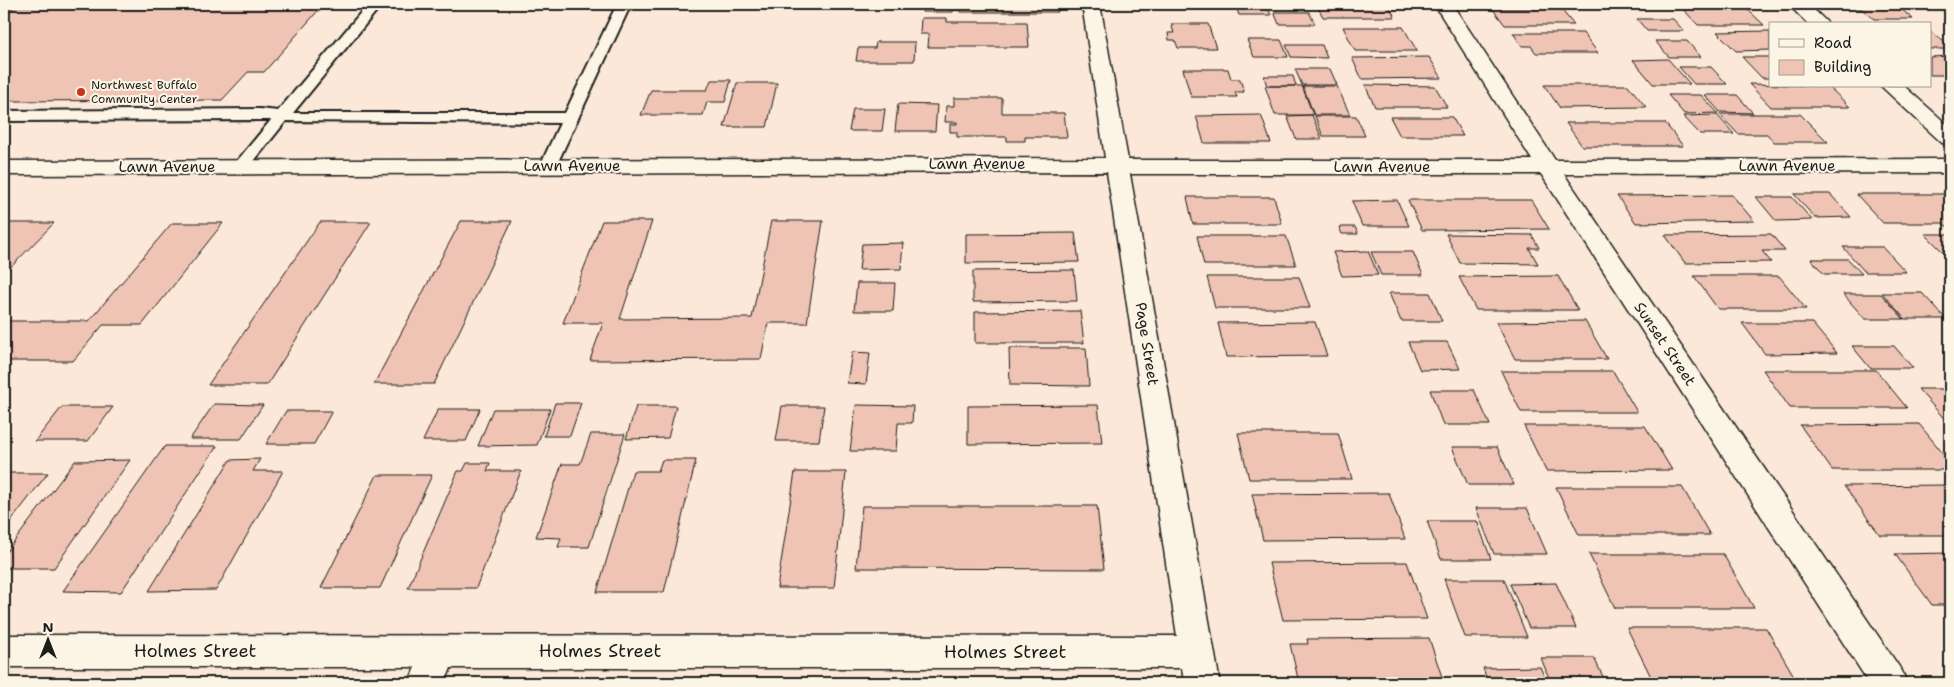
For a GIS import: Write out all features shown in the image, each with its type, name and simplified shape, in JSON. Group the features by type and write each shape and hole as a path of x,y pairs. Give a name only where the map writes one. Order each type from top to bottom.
{"street":[{"name":"Page Street","path":"1091,4 1200,668"},
{"name":"Sunset Street","path":"1443,4 1548,167 1889,683"},
{"path":"1797,4 1818,22"},
{"path":"1893,88 1950,138"},
{"name":"Lawn Avenue","path":"4,168 1080,164 1149,168 1950,166"},
{"name":"Holmes Street","path":"4,650 439,651 1200,668"},
{"path":"426,683 439,651"}],"lane":[{"path":"240,167 375,4"},
{"path":"548,166 624,4"},
{"path":"4,116 260,114 301,118 570,118"}],"building":[{"path":"34,4 323,5 264,72 248,72 222,100 4,101 4,15 16,6 32,6"},
{"path":"922,4 1057,4 1058,12 960,12 960,10 953,10 953,12 922,12"},
{"path":"1152,4 1196,4 1194,9 1185,9 1184,7 1152,7"},
{"path":"1235,4 1266,4 1271,15 1239,15"},
{"path":"1316,4 1388,4 1395,17 1323,17"},
{"path":"1594,4 1621,4 1624,7 1597,7"},
{"path":"1622,4 1652,4 1655,7 1625,7"},
{"path":"1850,4 1895,4 1913,19 1874,19 1862,9 1856,9"},
{"path":"1681,7 1745,7 1764,25 1698,25"},
{"path":"1492,8 1560,8 1574,25 1505,25"},
{"path":"1274,12 1309,12 1315,24 1279,24"},
{"path":"921,18 947,18 947,22 1027,22 1029,47 928,47 929,34 920,34"},
{"path":"1637,19 1673,19 1684,31 1647,31"},
{"path":"1171,24 1208,24 1216,48 1178,48 1175,40 1169,40 1168,33 1174,33"},
{"path":"1343,27 1403,27 1417,51 1355,51"},
{"path":"1769,31 1769,50 1736,51 1717,32"},
{"path":"1513,33 1583,33 1598,53 1536,53 1531,46 1522,46"},
{"path":"1932,33 1943,41 1950,42 1950,49 1932,49"},
{"path":"1247,40 1281,40 1288,57 1254,57"},
{"path":"1655,41 1687,41 1701,57 1669,57"},
{"path":"876,42 915,42 914,61 856,61 858,48 875,48"},
{"path":"1286,45 1322,45 1327,58 1291,57"},
{"path":"1950,56 1950,75 1932,75 1932,57"},
{"path":"1429,57 1442,78 1362,79 1352,58"},
{"path":"1742,57 1769,57 1769,78 1762,78"},
{"path":"1668,59 1690,84 1653,84 1633,60"},
{"path":"1679,67 1711,67 1727,84 1694,84"},
{"path":"1183,69 1228,69 1231,79 1240,79 1244,92 1235,92 1237,97 1191,97"},
{"path":"1295,69 1330,69 1337,85 1302,85"},
{"path":"1264,76 1293,76 1296,86 1267,86"},
{"path":"711,80 731,80 725,102 707,102 703,115 641,115 651,90 707,90"},
{"path":"737,83 777,83 767,127 724,127"},
{"path":"1749,84 1769,85 1769,88 1830,88 1850,107 1771,107"},
{"path":"1365,85 1435,86 1447,107 1375,107"},
{"path":"1544,85 1628,85 1646,107 1560,108"},
{"path":"1265,86 1302,86 1313,115 1275,115"},
{"path":"1303,86 1337,86 1350,115 1314,115"},
{"path":"1668,95 1701,95 1718,113 1684,114"},
{"path":"1705,95 1737,95 1753,113 1720,112"},
{"path":"954,98 1002,98 1002,113 1064,113 1067,137 1025,137 1025,141 1007,141 1007,137 957,137 957,132 950,132 950,124 957,124 957,122 945,122 946,106 954,106"},
{"path":"898,104 937,105 935,131 895,131"},
{"path":"853,109 885,109 882,131 849,131"},
{"path":"1719,114 1800,114 1828,142 1774,142 1767,134 1738,134"},
{"path":"1261,115 1271,143 1204,143 1196,116"},
{"path":"1312,115 1322,139 1296,139 1287,116"},
{"path":"1717,115 1734,134 1700,134 1683,116"},
{"path":"1315,116 1356,116 1365,136 1323,136"},
{"path":"1390,117 1452,117 1463,136 1400,136"},
{"path":"1566,123 1665,123 1683,146 1582,146"},
{"path":"1794,194 1830,194 1851,217 1815,218"},
{"path":"1856,194 1950,194 1950,229 1943,223 1883,223"},
{"path":"1732,195 1754,221 1636,223 1617,196"},
{"path":"1187,197 1274,197 1282,224 1193,224"},
{"path":"1756,197 1792,197 1812,220 1776,221"},
{"path":"1397,200 1409,226 1362,226 1352,201"},
{"path":"1408,200 1531,200 1549,229 1422,230"},
{"path":"461,221 512,221 434,384 374,384"},
{"path":"602,221 652,221 620,319 752,318 771,221 823,221 807,323 768,323 761,359 590,360 603,323 563,323"},
{"path":"320,222 371,222 267,385 208,385"},
{"path":"4,223 54,223 4,274"},
{"path":"172,223 223,223 142,325 103,325 73,361 4,361 4,321 89,321"},
{"path":"1339,227 1355,227 1358,234 1342,234"},
{"path":"1075,233 1079,262 966,263 966,234"},
{"path":"1446,234 1532,235 1539,248 1529,248 1538,264 1460,263"},
{"path":"1771,234 1785,251 1762,251 1771,262 1685,263 1665,235"},
{"path":"1925,234 1950,234 1950,259"},
{"path":"1197,236 1286,236 1296,265 1204,265"},
{"path":"903,243 901,269 859,270 862,244"},
{"path":"1843,247 1883,247 1906,272 1865,272"},
{"path":"1368,251 1378,275 1342,276 1333,252"},
{"path":"1371,252 1413,252 1423,275 1381,275"},
{"path":"1811,259 1848,259 1862,274 1824,274"},
{"path":"1074,270 1077,301 973,302 973,271"},
{"path":"1558,276 1578,310 1476,310 1459,277"},
{"path":"1694,276 1779,276 1806,309 1718,309"},
{"path":"1207,277 1299,277 1310,308 1215,308"},
{"path":"857,283 895,283 893,311 854,311"},
{"path":"1389,293 1430,293 1442,321 1401,321"},
{"path":"1882,293 1922,293 1946,319 1905,319"},
{"path":"1843,294 1881,294 1904,319 1865,319"},
{"path":"1080,311 1084,343 975,343 975,312"},
{"path":"1585,321 1607,359 1515,359 1496,322"},
{"path":"1315,322 1327,356 1226,357 1218,323"},
{"path":"1742,323 1812,323 1837,353 1765,354"},
{"path":"1408,342 1447,342 1460,369 1420,370"},
{"path":"1852,346 1894,346 1913,368 1870,368"},
{"path":"1009,348 1086,348 1089,386 1010,385"},
{"path":"852,352 870,353 866,384 847,383"},
{"path":"1763,370 1876,370 1907,408 1790,408"},
{"path":"1501,371 1613,371 1637,412 1521,412"},
{"path":"1918,389 1950,389 1950,423 1948,423"},
{"path":"1430,390 1474,390 1490,425 1443,425"},
{"path":"555,403 581,403 570,436 544,436"},
{"path":"214,404 263,405 241,439 190,439"},
{"path":"856,405 913,406 912,423 898,423 896,451 850,451"},
{"path":"1098,405 1102,443 968,444 968,406"},
{"path":"636,406 676,406 668,438 626,439"},
{"path":"782,406 824,406 819,441 776,441"},
{"path":"62,407 113,407 88,441 35,441"},
{"path":"438,409 480,409 466,441 423,441"},
{"path":"493,409 550,409 537,445 478,446"},
{"path":"286,411 332,411 314,444 266,444"},
{"path":"1919,424 1950,462 1950,470 1832,470 1800,425"},
{"path":"1524,426 1645,426 1672,470 1546,471"},
{"path":"1238,433 1338,433 1352,479 1249,479"},
{"path":"591,434 625,434 589,547 558,547 561,538 536,537 562,464 580,464"},
{"path":"165,446 217,446 121,592 63,591"},
{"path":"1452,447 1497,447 1514,485 1468,485"},
{"path":"260,459 253,471 283,471 216,590 149,591 230,460"},
{"path":"130,460 54,568 4,568 4,555 75,461"},
{"path":"662,460 696,460 664,592 597,592 633,471 658,471"},
{"path":"467,463 490,463 487,471 521,471 476,588 408,588 458,471 463,471"},
{"path":"795,472 846,472 834,588 777,588"},
{"path":"4,473 48,473 4,530"},
{"path":"377,475 432,475 380,588 321,588"},
{"path":"1950,485 1950,535 1880,535 1844,486"},
{"path":"1556,487 1682,487 1710,535 1579,535"},
{"path":"1389,493 1405,539 1263,540 1252,494"},
{"path":"862,506 1097,506 1104,569 856,568"},
{"path":"1476,508 1527,508 1547,554 1494,554"},
{"path":"1427,521 1477,521 1491,559 1441,559"},
{"path":"1950,553 1950,605 1932,605 1895,554"},
{"path":"1589,554 1723,554 1754,608 1615,608"},
{"path":"1407,562 1427,619 1283,620 1269,563"},
{"path":"1444,579 1504,579 1527,637 1465,637"},
{"path":"1556,583 1576,628 1529,628 1510,584"},
{"path":"1627,628 1766,628 1798,683 1654,683"},
{"path":"1429,638 1444,683 1299,683 1290,644 1308,644 1307,639"},
{"path":"1541,658 1594,658 1606,683 1551,683"},
{"path":"1540,667 1547,683 1488,683 1483,668"}],"place":[{"name":"Northwest Buffalo Community Center","path":"81,92"}]}
